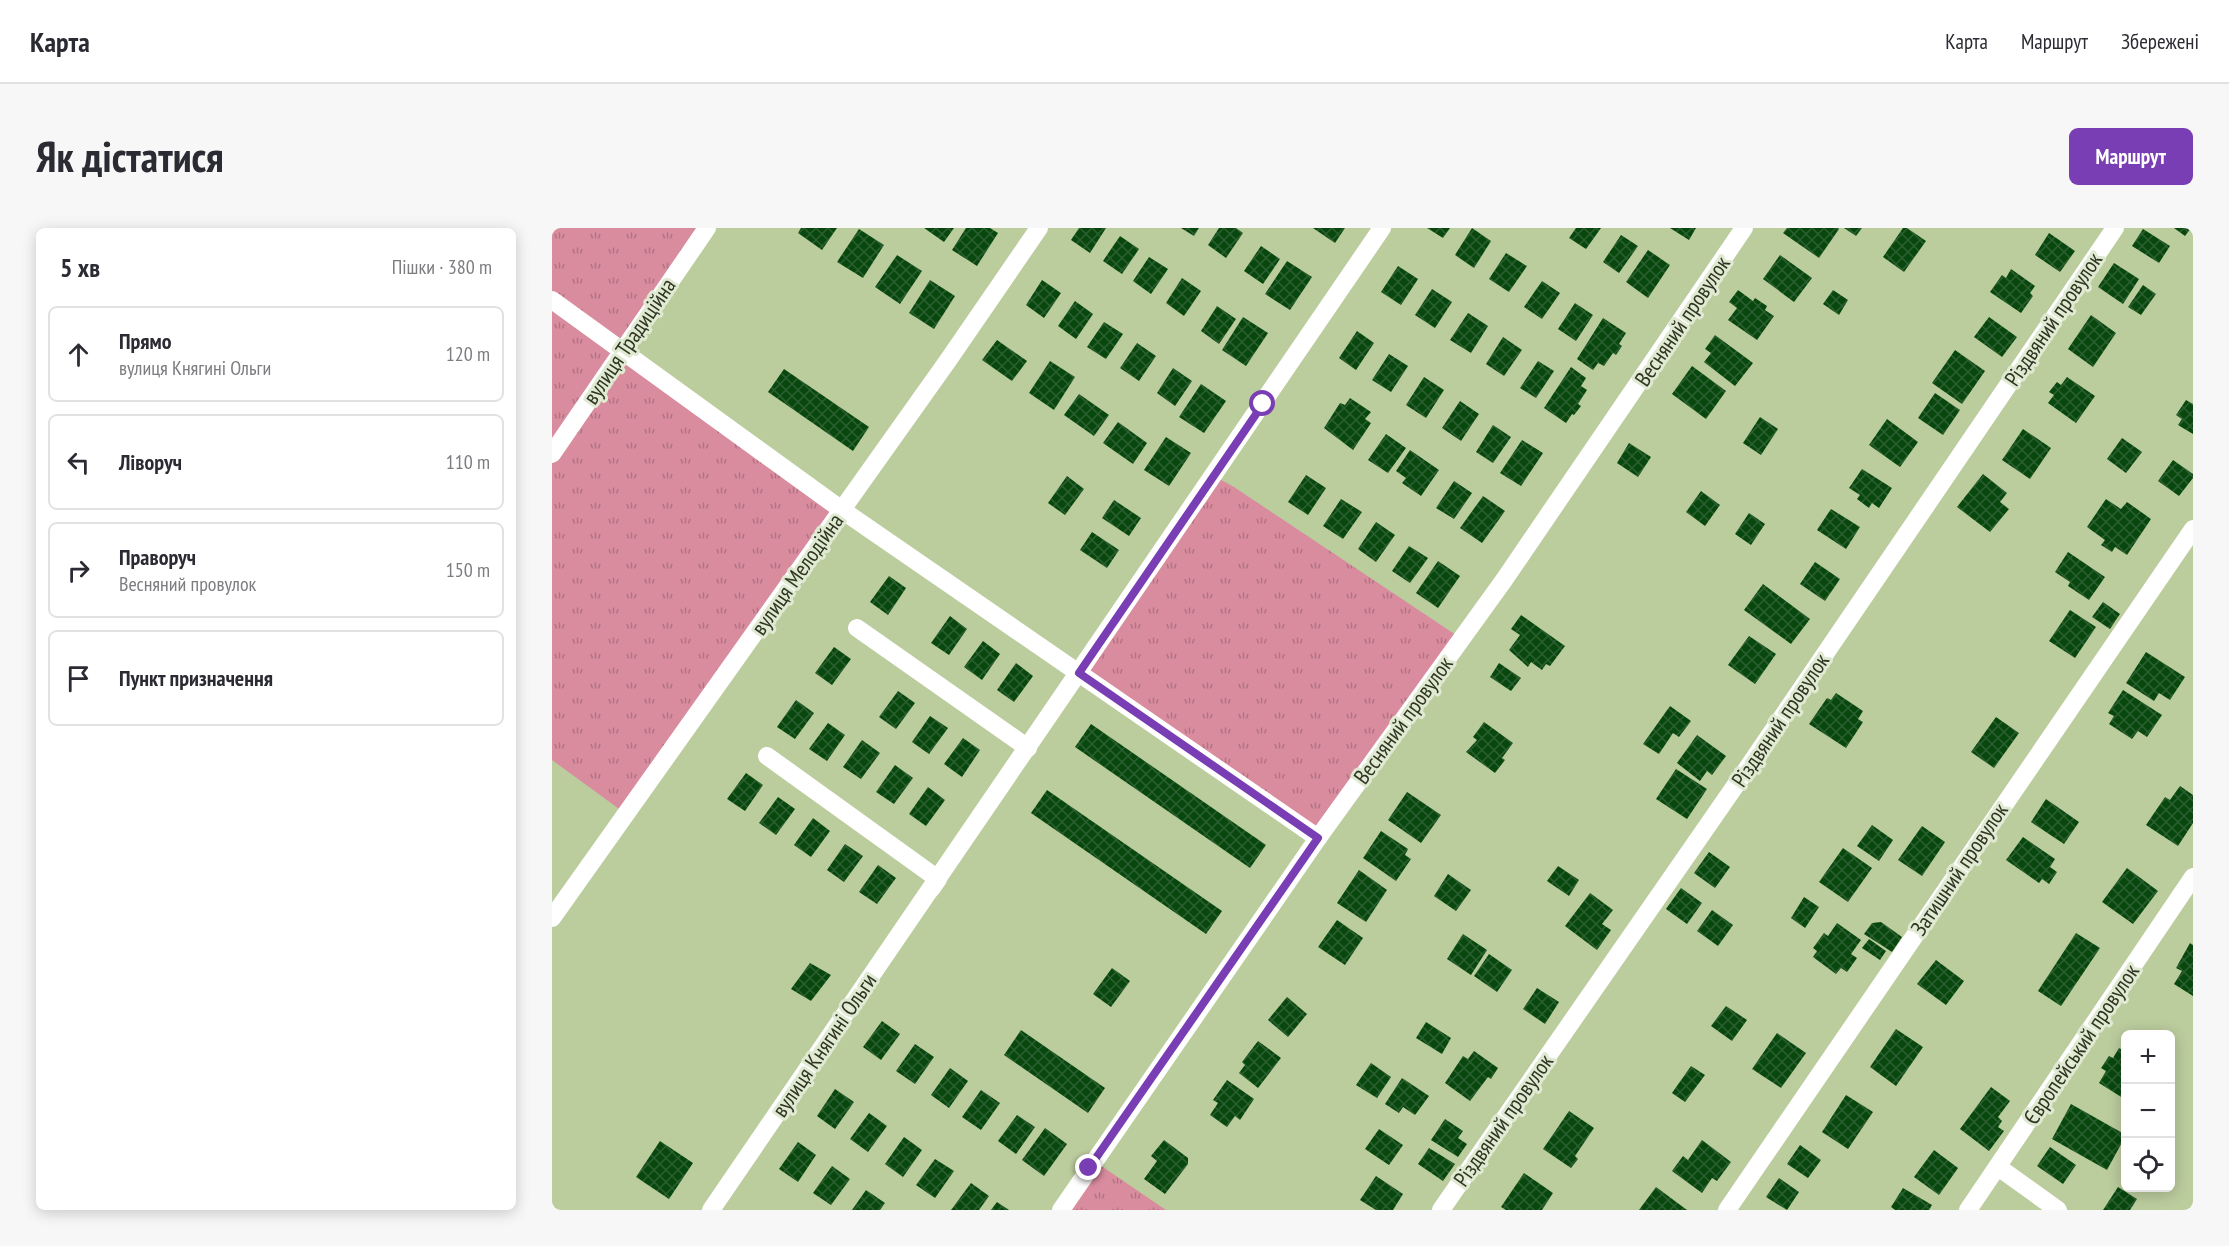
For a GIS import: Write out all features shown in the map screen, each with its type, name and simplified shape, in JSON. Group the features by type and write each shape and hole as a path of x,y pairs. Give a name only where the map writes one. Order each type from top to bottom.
{"street":[{"name":"вулиця Традиційна","path":"552,454 707,228"},
{"name":"вулиця Мелодійна","path":"552,918 1039,228"},
{"path":"711,1210 1382,228"},
{"name":"Весняний провулок","path":"1061,1210 1318,838 1504,580 1744,228"},
{"name":"Різдвяний провулок","path":"1441,1210 1742,776 2115,228"},
{"path":"552,300 842,510 1318,838"},
{"name":"Затишний провулок","path":"1727,1210 2193,529"},
{"path":"857,628 1028,748"},
{"path":"767,756 938,879"},
{"name":"Європейський провулок","path":"1968,1210 2193,877"},
{"path":"1998,1167 2058,1210"}],"green space":[{"path":"552,228 707,228 622,352 842,510 626,814 552,760"},
{"path":"1214,476 1462,639 1318,838 1079,673"},
{"path":"1094,1161 1166,1210 1061,1210"}],"building":[{"path":"801,228 837,228 822,250 798,233"},
{"path":"924,228 954,228 944,242"},
{"path":"966,228 990,228 998,233 977,266 952,250"},
{"path":"1079,228 1106,228 1090,253 1071,240"},
{"path":"1181,228 1199,228 1194,236"},
{"path":"1219,228 1236,228 1243,233 1226,258 1208,245"},
{"path":"1313,228 1345,228 1335,243"},
{"path":"1427,228 1450,228 1443,238"},
{"path":"1472,228 1491,241 1474,268 1455,255"},
{"path":"1576,228 1601,228 1586,249 1569,238"},
{"path":"1670,228 1696,228 1689,240"},
{"path":"1787,228 1839,229 1819,258 1783,233"},
{"path":"1844,228 1862,228 1856,236"},
{"path":"1903,228 1907,228 1926,241 1904,272 1883,257"},
{"path":"2174,228 2191,228 2185,236"},
{"path":"859,229 884,245 863,278 837,262"},
{"path":"2143,229 2170,246 2159,263 2132,246"},
{"path":"2049,233 2075,251 2060,272 2035,255"},
{"path":"1621,235 1638,246 1619,273 1603,262"},
{"path":"1120,236 1139,249 1122,274 1103,261"},
{"path":"1261,246 1280,259 1263,284 1244,271"},
{"path":"1648,250 1670,265 1648,298 1626,282"},
{"path":"1506,253 1527,266 1509,292 1489,279"},
{"path":"897,255 922,271 900,304 875,287"},
{"path":"1780,255 1812,278 1794,302 1763,279"},
{"path":"1149,257 1168,269 1151,294 1133,281"},
{"path":"1287,261 1312,277 1290,310 1265,294"},
{"path":"2114,263 2139,279 2123,304 2098,287"},
{"path":"1398,266 1418,279 1401,305 1381,292"},
{"path":"2011,269 2035,286 2030,293 2033,296 2021,313 1990,292 2002,275 2006,278"},
{"path":"1182,278 1201,291 1184,316 1166,303"},
{"path":"930,280 955,296 934,329 909,313"},
{"path":"1042,280 1061,293 1044,318 1026,305"},
{"path":"1542,281 1560,293 1542,319 1524,307"},
{"path":"2143,285 2156,294 2141,315 2128,307"},
{"path":"1432,289 1452,302 1435,328 1415,315"},
{"path":"1738,290 1753,301 1755,298 1767,306 1765,310 1774,316 1757,340 1728,320 1737,308 1729,302"},
{"path":"1833,290 1848,300 1839,315 1823,304"},
{"path":"1075,301 1093,314 1076,339 1058,326"},
{"path":"1575,303 1593,315 1576,341 1558,329"},
{"path":"1217,306 1236,319 1219,344 1201,331"},
{"path":"1468,313 1488,326 1471,353 1450,340"},
{"path":"2091,315 2116,333 2093,367 2068,349"},
{"path":"1243,317 1268,333 1246,366 1222,350"},
{"path":"1989,317 2017,337 2002,357 1974,337"},
{"path":"1603,318 1626,333 1619,344 1622,346 1616,355 1613,353 1604,366 1598,363 1593,370 1577,359"},
{"path":"1104,322 1123,334 1106,359 1087,347"},
{"path":"1357,331 1374,343 1356,370 1339,358"},
{"path":"1715,335 1753,363 1735,386 1704,362 1711,353 1705,349"},
{"path":"1503,337 1522,350 1504,376 1486,364"},
{"path":"997,340 1027,361 1012,381 982,360"},
{"path":"1137,343 1156,356 1139,381 1120,368"},
{"path":"1955,350 1985,371 1962,404 1932,383"},
{"path":"1389,354 1408,366 1391,392 1372,380"},
{"path":"1050,361 1075,377 1054,410 1029,393"},
{"path":"1538,361 1554,371 1536,398 1520,388"},
{"path":"1692,366 1726,391 1706,419 1672,394"},
{"path":"1571,367 1586,378 1581,386 1587,390 1578,404 1581,406 1566,423 1544,408"},
{"path":"1173,368 1192,381 1175,406 1157,393"},
{"path":"784,369 869,427 853,451 768,392"},
{"path":"1424,377 1444,390 1426,418 1406,405"},
{"path":"2067,377 2095,396 2076,423 2048,403 2054,395 2049,392 2057,382 2061,385"},
{"path":"1201,384 1226,401 1204,433 1179,417"},
{"path":"1935,393 1960,410 1943,435 1918,418"},
{"path":"1079,394 1109,415 1094,436 1064,415"},
{"path":"1350,398 1371,412 1365,419 1371,423 1353,450 1324,428 1340,403 1345,405"},
{"path":"2186,400 2193,404 2193,434 2178,425 2182,419 2176,415"},
{"path":"1460,401 1479,414 1461,441 1442,428"},
{"path":"1760,417 1778,429 1761,455 1743,443"},
{"path":"1887,419 1918,442 1900,467 1869,445"},
{"path":"1118,422 1147,443 1133,464 1103,443"},
{"path":"1493,425 1511,437 1493,463 1476,452"},
{"path":"2023,429 2051,448 2030,479 2002,460"},
{"path":"1386,434 1406,448 1388,473 1368,460"},
{"path":"1166,437 1191,453 1169,486 1144,470"},
{"path":"2122,438 2142,452 2126,473 2107,459"},
{"path":"1522,440 1543,453 1521,486 1500,473"},
{"path":"1629,443 1651,457 1638,477 1617,463"},
{"path":"1410,450 1439,470 1421,496 1402,483 1406,478 1396,471"},
{"path":"2173,460 2193,474 2193,478 2179,496 2158,481"},
{"path":"1862,469 1892,488 1879,508 1872,503 1869,508 1857,499 1860,495 1849,488"},
{"path":"1983,474 2007,493 2000,502 2009,509 1990,532 1957,507"},
{"path":"1306,475 1326,488 1308,515 1288,502"},
{"path":"1067,476 1084,489 1065,515 1048,503"},
{"path":"1454,481 1472,493 1454,519 1436,508"},
{"path":"1701,491 1720,505 1705,526 1686,512"},
{"path":"1483,496 1505,511 1482,543 1460,528"},
{"path":"1341,499 1362,512 1343,539 1323,526"},
{"path":"2106,499 2121,509 2127,502 2151,519 2127,555 2115,547 2112,552 2101,545 2105,540 2087,527"},
{"path":"1114,500 1141,518 1129,536 1102,518"},
{"path":"1831,509 1860,527 1846,549 1817,530"},
{"path":"1749,513 1765,524 1751,545 1735,534"},
{"path":"1376,522 1395,535 1376,562 1358,549"},
{"path":"1092,532 1119,550 1107,568 1080,550"},
{"path":"1409,546 1428,558 1410,583 1392,571"},
{"path":"2068,552 2105,577 2089,600 2068,586 2070,582 2055,572"},
{"path":"1438,561 1460,576 1438,608 1416,593"},
{"path":"1815,562 1840,579 1825,601 1800,584"},
{"path":"889,576 906,588 888,615 870,602"},
{"path":"1763,584 1810,619 1791,644 1744,610"},
{"path":"2103,602 2120,614 2110,629 2092,617"},
{"path":"2070,610 2096,627 2075,658 2049,641"},
{"path":"1521,615 1565,646 1550,666 1546,664 1542,670 1531,662 1528,667 1509,650 1520,635 1511,629"},
{"path":"950,616 967,629 949,655 931,643"},
{"path":"1749,636 1776,654 1755,684 1728,665"},
{"path":"983,641 1000,654 982,680 964,667"},
{"path":"834,647 851,659 832,685 815,673"},
{"path":"2146,652 2185,677 2170,700 2159,693 2154,701 2126,683"},
{"path":"1016,663 1033,676 1014,702 997,690"},
{"path":"1499,663 1521,678 1511,691 1490,677"},
{"path":"2123,690 2162,715 2147,737 2138,731 2132,739 2109,724 2114,716 2108,713"},
{"path":"898,691 915,703 896,729 879,717"},
{"path":"1836,693 1863,711 1858,719 1863,722 1846,748 1809,724 1827,698 1831,700"},
{"path":"796,700 814,713 795,739 777,727"},
{"path":"1670,706 1691,721 1679,737 1673,733 1659,754 1643,744"},
{"path":"930,716 948,728 929,754 912,742"},
{"path":"1996,717 2019,733 1994,768 1971,752"},
{"path":"1484,722 1513,743 1502,758 1505,760 1495,773 1466,752 1477,740 1473,737"},
{"path":"828,723 845,735 827,761 809,749"},
{"path":"1091,724 1266,845 1250,868 1075,747"},
{"path":"1697,735 1726,756 1712,775 1707,771 1700,781 1677,763"},
{"path":"963,738 980,750 962,777 944,764"},
{"path":"862,740 880,753 861,779 843,767"},
{"path":"895,765 913,778 894,804 876,792"},
{"path":"1676,769 1707,789 1687,819 1656,799"},
{"path":"746,773 763,785 745,811 727,799"},
{"path":"2180,786 2193,795 2193,823 2178,846 2146,825 2165,797 2170,800"},
{"path":"928,787 945,800 926,826 909,814"},
{"path":"1047,790 1222,911 1206,934 1031,813"},
{"path":"1407,792 1441,815 1421,843 1388,820"},
{"path":"778,797 795,809 776,835 759,823"},
{"path":"2046,799 2079,822 2064,844 2031,822"},
{"path":"813,818 830,831 811,857 794,845"},
{"path":"1872,825 1893,840 1879,861 1857,846"},
{"path":"1922,826 1945,842 1922,876 1898,860"},
{"path":"1381,831 1408,849 1405,855 1411,859 1396,881 1363,858"},
{"path":"2023,837 2055,859 2050,867 2057,872 2049,884 2042,879 2039,883 2006,860"},
{"path":"845,844 863,856 844,882 827,870"},
{"path":"1843,848 1872,868 1848,902 1819,882"},
{"path":"1709,852 1730,867 1715,888 1694,873"},
{"path":"878,865 896,878 877,904 859,892"},
{"path":"1558,866 1579,880 1569,896 1547,881"},
{"path":"2127,868 2158,891 2133,924 2102,902"},
{"path":"1359,870 1387,890 1366,922 1337,903"},
{"path":"1448,874 1471,890 1456,911 1434,896"},
{"path":"1681,888 1702,903 1687,924 1666,909"},
{"path":"1590,893 1613,910 1602,924 1611,930 1597,950 1565,926"},
{"path":"1804,897 1819,907 1805,928 1791,918"},
{"path":"1712,910 1733,925 1718,946 1697,931"},
{"path":"1337,920 1363,938 1345,965 1318,947"},
{"path":"1881,922 1902,937 1892,952 1864,934 1872,923"},
{"path":"1837,923 1861,940 1851,954 1857,958 1847,972 1841,968 1836,974 1813,957 1817,951 1813,948 1824,933 1828,936"},
{"path":"2076,933 2100,948 2061,1006 2038,991"},
{"path":"1463,934 1487,950 1471,975 1447,959"},
{"path":"1869,939 1886,951 1880,960 1862,948"},
{"path":"2190,943 2193,945 2193,996 2174,984 2182,971 2176,968"},
{"path":"1489,954 1512,970 1497,992 1474,976"},
{"path":"1936,960 1964,981 1946,1005 1917,984"},
{"path":"810,963 831,975 811,1001 791,989"},
{"path":"1112,968 1130,981 1111,1007 1093,994"},
{"path":"1537,988 1559,1002 1545,1024 1523,1009"},
{"path":"1287,997 1307,1014 1288,1037 1268,1020"},
{"path":"1726,1006 1747,1020 1732,1041 1711,1026"},
{"path":"882,1021 900,1034 881,1060 863,1047"},
{"path":"1426,1022 1451,1038 1442,1054 1416,1038"},
{"path":"1896,1029 1923,1047 1896,1086 1870,1067"},
{"path":"1021,1030 1105,1088 1088,1113 1004,1055"},
{"path":"1777,1033 1806,1053 1781,1088 1752,1069"},
{"path":"1258,1041 1281,1058 1258,1088 1239,1073 1245,1065 1242,1062"},
{"path":"915,1044 934,1057 915,1084 896,1071"},
{"path":"2119,1048 2121,1049 2121,1097 2099,1083 2106,1071 2101,1068 2109,1056 2113,1058"},
{"path":"1474,1051 1498,1068 1491,1079 1488,1077 1470,1101 1445,1083 1463,1056 1468,1059"},
{"path":"1371,1063 1391,1077 1377,1098 1356,1085"},
{"path":"1691,1066 1705,1075 1685,1102 1672,1093"},
{"path":"950,1068 968,1081 949,1108 931,1095"},
{"path":"1402,1078 1429,1096 1415,1115 1403,1107 1399,1113 1385,1104"},
{"path":"1227,1080 1254,1099 1240,1120 1235,1116 1227,1127 1210,1115 1218,1103 1213,1100"},
{"path":"1991,1087 2010,1101 1998,1117 2002,1121 1998,1127 2004,1131 1989,1151 1960,1129"},
{"path":"835,1089 854,1102 835,1129 817,1116"},
{"path":"981,1090 1000,1103 981,1130 962,1117"},
{"path":"1846,1095 1873,1112 1848,1149 1822,1132"},
{"path":"2071,1104 2121,1132 2121,1144 2107,1170 2052,1139"},
{"path":"1569,1111 1594,1128 1575,1156 1578,1159 1571,1168 1543,1149"},
{"path":"869,1113 887,1126 868,1152 850,1139"},
{"path":"1017,1115 1035,1127 1016,1154 998,1141"},
{"path":"1445,1119 1463,1131 1458,1138 1467,1144 1458,1157 1431,1140"},
{"path":"1045,1128 1067,1144 1044,1176 1022,1160"},
{"path":"1379,1129 1403,1145 1389,1165 1365,1149"},
{"path":"904,1137 922,1150 903,1177 885,1164"},
{"path":"1164,1140 1188,1158 1188,1164 1165,1194 1144,1179 1157,1161 1151,1156"},
{"path":"1702,1140 1731,1162 1717,1181 1712,1178 1702,1193 1672,1171 1683,1156 1688,1160"},
{"path":"660,1141 693,1163 669,1199 636,1177"},
{"path":"798,1142 816,1155 798,1182 779,1169"},
{"path":"1800,1145 1821,1160 1808,1178 1787,1164"},
{"path":"2050,1147 2076,1165 2063,1184 2037,1166"},
{"path":"1429,1148 1455,1164 1443,1181 1418,1164"},
{"path":"1934,1150 1958,1168 1939,1195 1914,1177"},
{"path":"935,1159 954,1171 935,1198 916,1185"},
{"path":"832,1166 850,1179 831,1205 813,1193"},
{"path":"1524,1173 1553,1193 1542,1210 1506,1210 1501,1207"},
{"path":"1376,1176 1403,1194 1393,1210 1376,1210 1360,1200"},
{"path":"1779,1178 1799,1192 1787,1210 1766,1197"},
{"path":"971,1183 989,1196 979,1210 951,1210"},
{"path":"1656,1187 1687,1210 1639,1210"},
{"path":"2118,1187 2121,1192 2126,1192 2137,1199 2130,1210 2103,1210"},
{"path":"1903,1188 1932,1205 1929,1210 1895,1210 1891,1207"},
{"path":"866,1190 885,1203 880,1210 852,1210"},
{"path":"997,1202 1009,1210 991,1210"}],"route":[{"path":"1089,1168 1318,838 1079,673 1263,404"}]}
